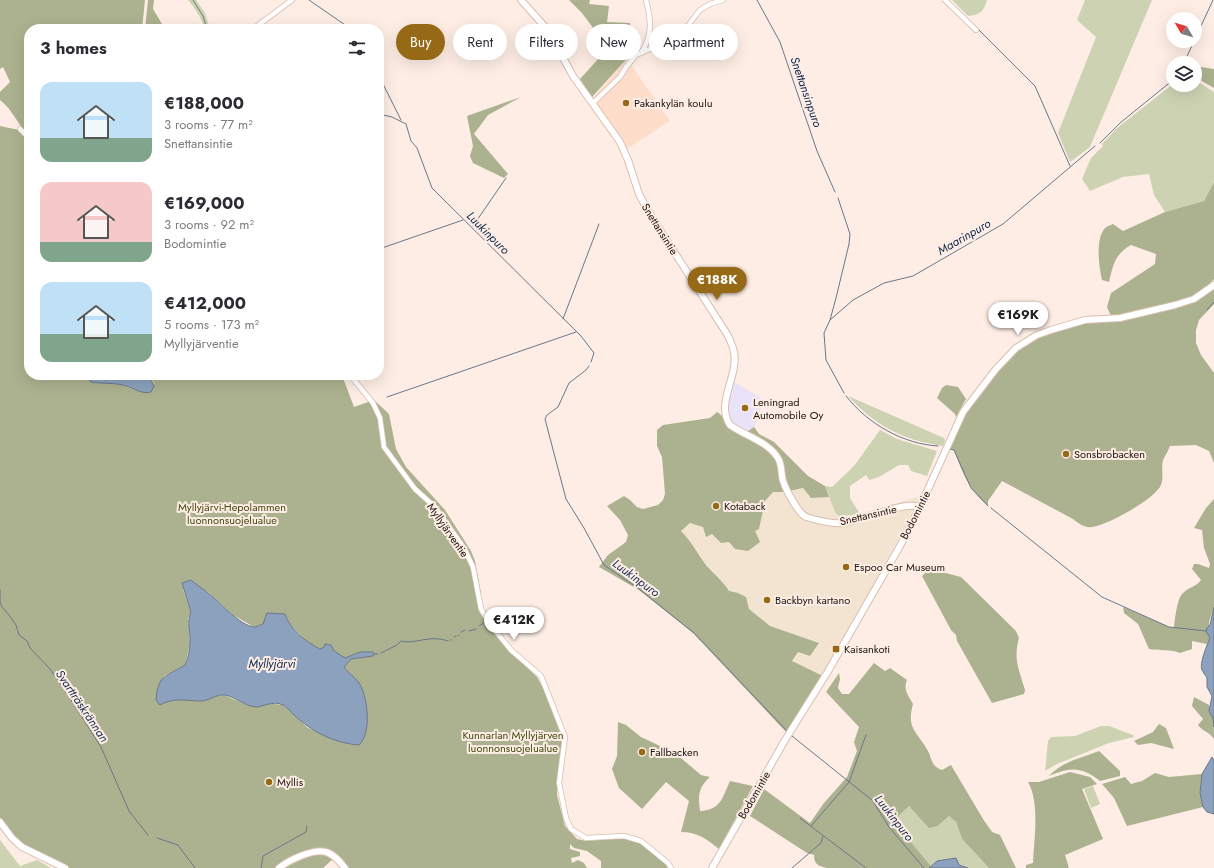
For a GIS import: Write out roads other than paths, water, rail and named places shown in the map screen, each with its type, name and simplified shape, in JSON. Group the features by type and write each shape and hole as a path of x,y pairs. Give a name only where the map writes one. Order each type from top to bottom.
{"street":[{"path":"259,24 292,0"},
{"name":"Snettansintie","path":"521,0 547,29 573,76 593,103 625,152 639,194 651,216 728,334 734,352 733,368 724,412 730,425 767,446 776,456 787,490 799,510 806,517 842,523 908,505 920,507"},
{"path":"642,53 650,35 650,15 646,0"},
{"path":"593,103 620,77 636,56 680,36 700,10 710,4 723,0"},
{"path":"946,0 976,30"},
{"path":"20,129 24,133"},
{"name":"Bodomintie","path":"712,868 785,740 831,666 920,507 963,412 996,369 1016,348 1037,335 1068,324 1085,320 1120,318 1176,305 1194,299 1214,284"},
{"name":"Myllyjärventie","path":"354,380 373,404 380,418 384,447 415,489 435,507 464,548 472,567 480,605 490,624 511,650 541,676 565,737 559,782 566,818 571,829 586,838 624,836 641,841 668,863 671,868"},
{"path":"0,822 12,838 22,847 65,868"},
{"path":"280,868 309,853 320,850 329,853 345,868"}],"water":[{"path":"89,380 151,380 154,386 151,392 142,392 120,384 91,382"},
{"name":"Myllyjärvi","path":"191,580 213,597 236,618 248,625 254,627 263,624 267,613 285,614 287,620 299,635 320,649 324,647 325,644 331,645 334,651 345,658 360,652 373,652 373,656 351,659 344,667 359,683 365,697 367,715 366,732 359,745 344,743 328,738 307,726 285,706 276,703 256,707 229,696 222,695 204,701 175,700 160,705 156,700 161,681 185,665 189,654 189,620 191,612 182,583"},
{"path":"1214,607 1214,727 1213,718 1209,711 1212,696 1207,687 1207,678 1201,667 1210,638 1206,631 1210,625"},
{"path":"1212,757 1214,761 1214,814 1207,812 1203,807 1200,793 1202,774"},
{"path":"956,858 959,865 968,868 929,868 937,861"}],"waterway":[{"name":"Luukinpuro","path":"193,0 203,16 205,24"},
{"path":"309,0 344,24"},
{"name":"Snettansinpuro","path":"757,0 780,42 817,151 835,192"},
{"name":"Maarinpuro","path":"1202,24 1213,0"},
{"path":"979,30 1035,86 1070,166"},
{"name":"Maarinpuro","path":"1187,56 1191,48"},
{"path":"384,86 401,120"},
{"name":"Maarinpuro","path":"1100,143 1120,123 1166,86"},
{"name":"Luukinpuro","path":"384,115 392,117 406,124 411,141 417,148 432,188 581,336 594,353 591,362"},
{"name":"Maarinpuro","path":"830,320 853,300 884,283 913,276 1003,224 1095,146"},
{"path":"473,226 506,178"},
{"name":"Snettansinpuro","path":"838,198 850,234 849,244 830,320 824,333 826,360 844,393"},
{"path":"384,247 463,220"},
{"path":"563,319 599,224"},
{"path":"1207,310 1214,302"},
{"path":"387,397 576,332"},
{"name":"Luukinpuro","path":"589,366 569,383 558,407 547,415 545,419 566,499 604,565 639,589 694,633 787,731"},
{"path":"846,396 865,415 887,431 912,441 938,446"},
{"path":"949,449 954,450 971,488 988,506"},
{"path":"991,508 1102,597 1169,627 1206,631"},
{"name":"Svartträskrännan","path":"0,590 0,602 2,607 16,625 19,635 27,641 30,648 50,669 64,689 101,747 129,811 148,835"},
{"path":"479,626 485,622"},
{"path":"469,631 476,629"},
{"path":"461,632 465,630"},
{"path":"381,653 397,645 401,641 411,642 429,639 441,639 448,641"},
{"path":"811,826 849,782 866,735"},
{"name":"Luukinpuro","path":"792,736 873,801 889,827 924,868"},
{"path":"800,818 866,868"},
{"path":"261,868 263,856 306,832 307,826"},
{"path":"792,868 821,843 823,836"},
{"name":"Svartträskrännan","path":"157,838 178,845 195,868"}],"place":[{"name":"Pakankylän koulu","path":"626,103"},
{"name":"Leningrad Automobile Oy","path":"745,408"},
{"name":"Sonsbrobacken","path":"1066,454"},
{"name":"Kotaback","path":"716,506"},
{"name":"Espoo Car Museum","path":"846,567"},
{"name":"Backbyn kartano","path":"767,600"},
{"name":"Kaisankoti","path":"836,649"},
{"name":"Fallbacken","path":"642,752"},
{"name":"Myllis","path":"269,782"}],"park label":[{"name":"Myllyjärvi-Hepolammen luonnonsuojelualue","path":"232,513"},
{"name":"Kunnarlan Myllyjärven luonnonsuojelualue","path":"513,741"}]}
